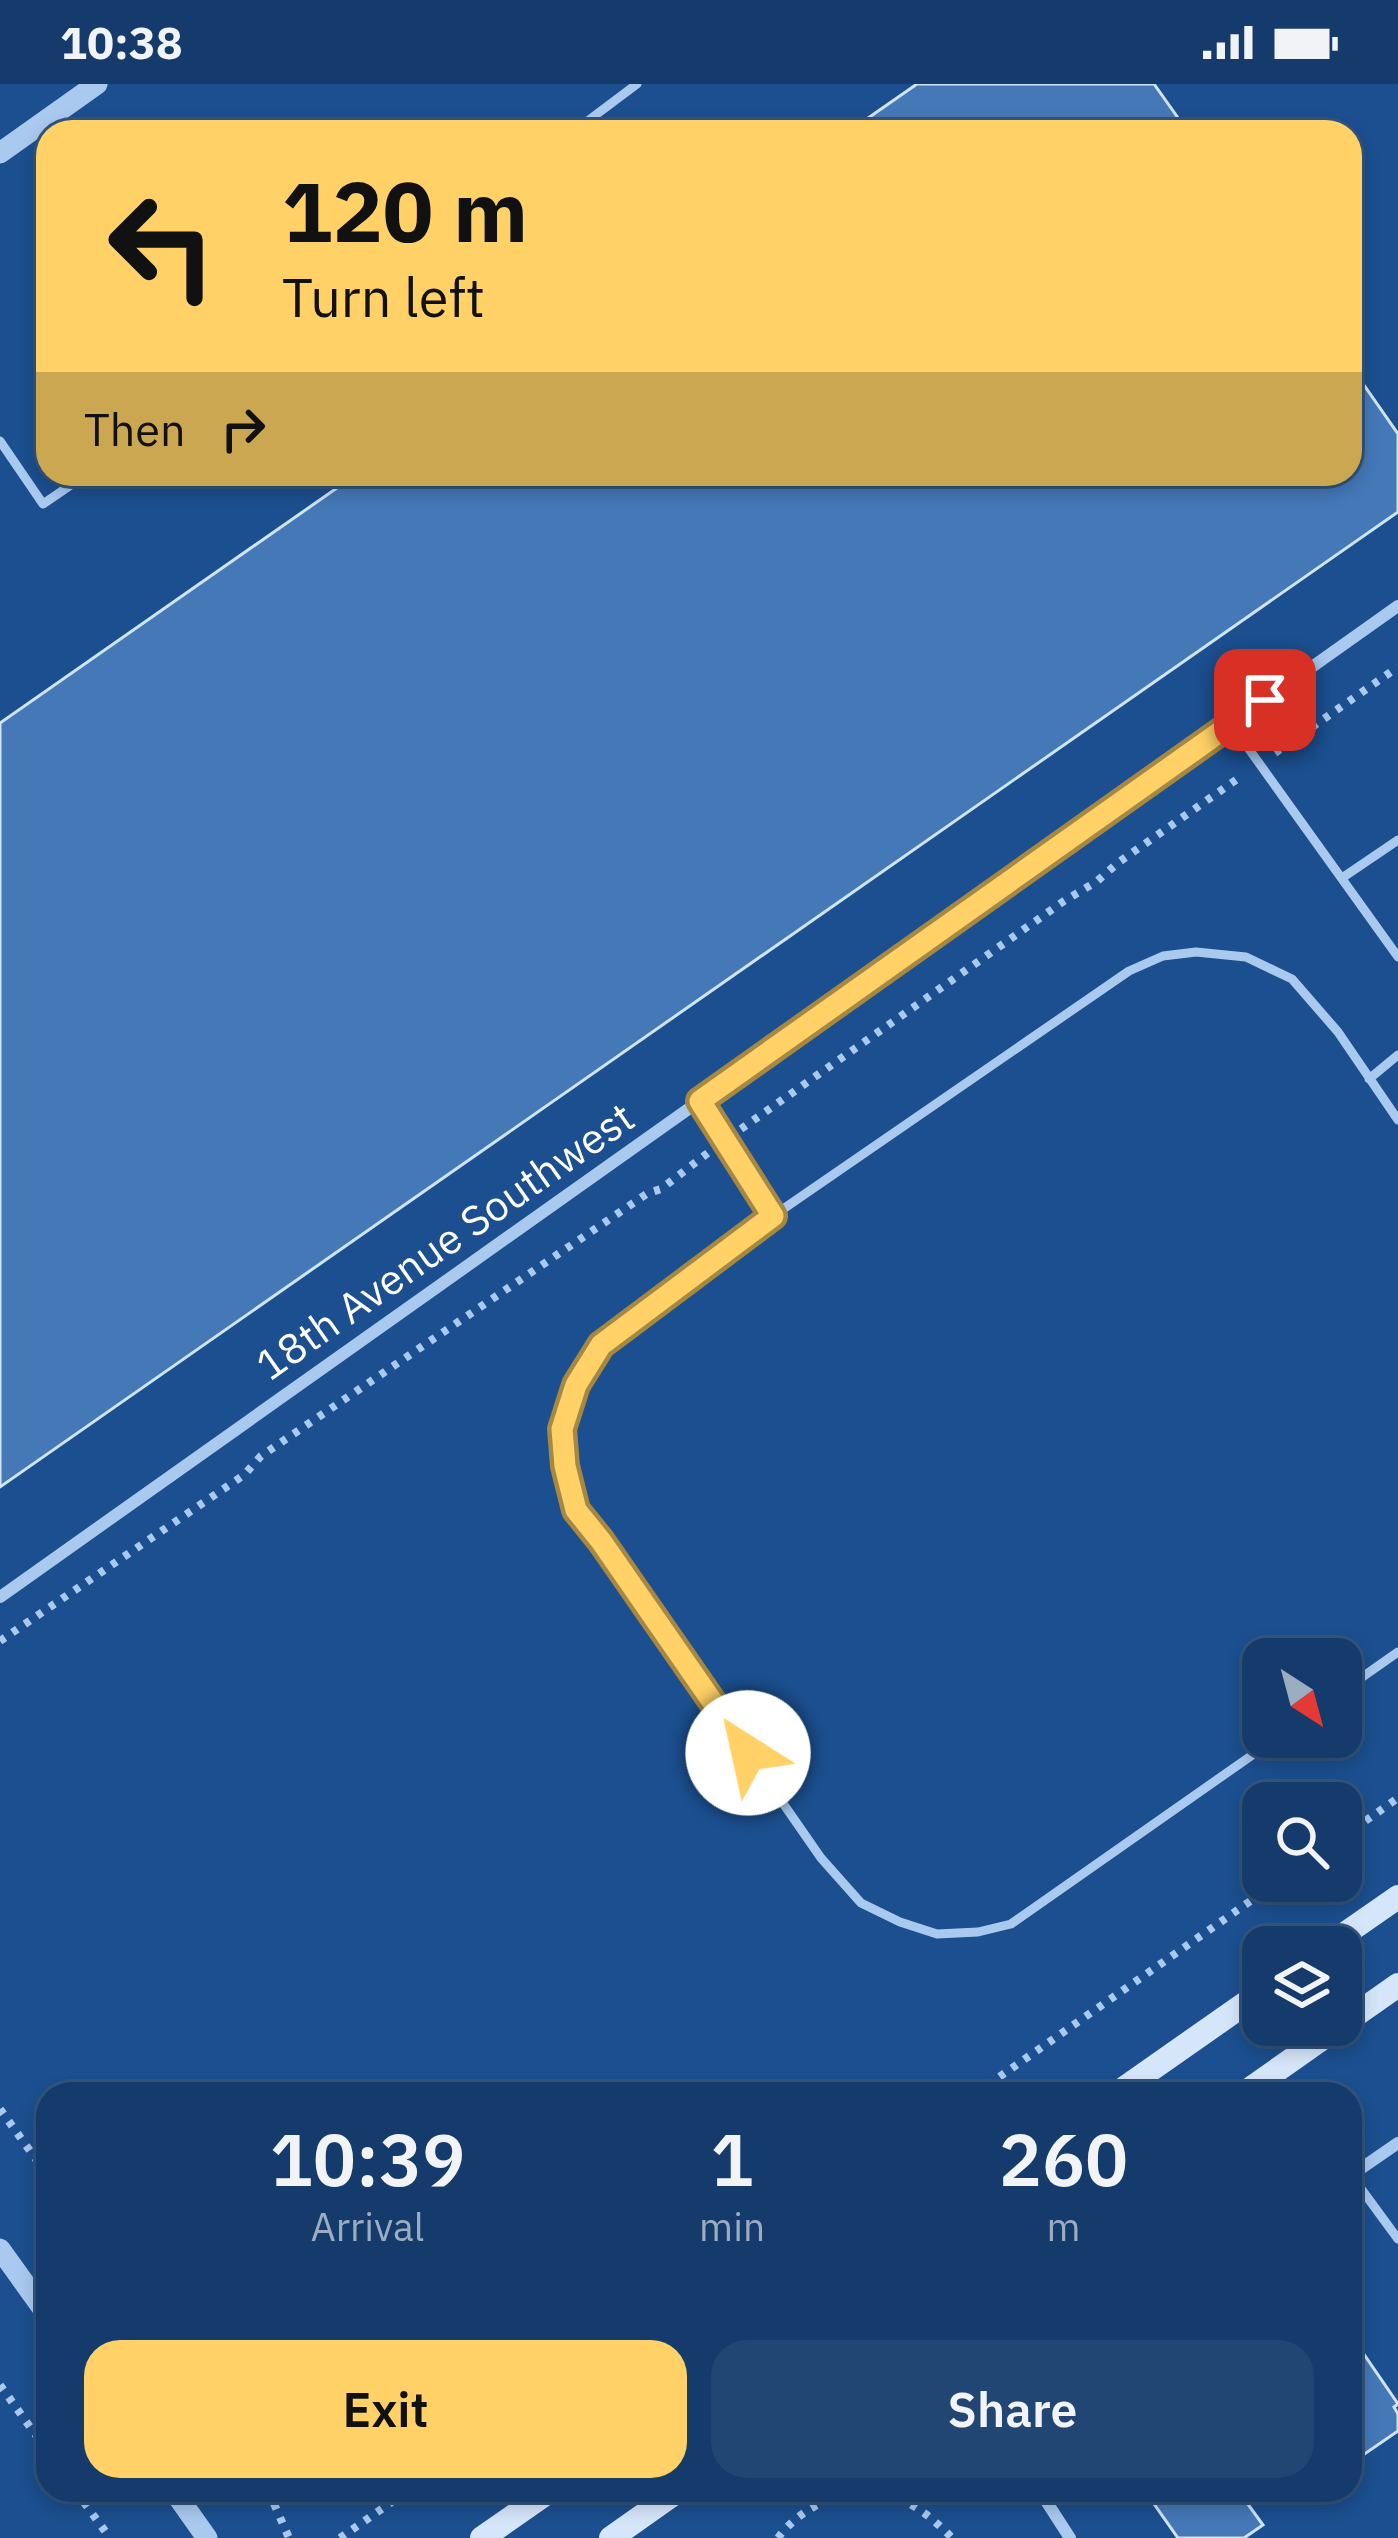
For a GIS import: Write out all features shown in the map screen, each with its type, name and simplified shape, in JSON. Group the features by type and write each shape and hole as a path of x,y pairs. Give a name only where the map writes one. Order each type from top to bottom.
{"main road":[{"path":"1356,1926 1398,1897"},
{"path":"1260,2082 1398,1985"},
{"path":"1133,2082 1242,2006"},
{"path":"482,2538 534,2502"},
{"path":"611,2538 663,2502"}],"street":[{"path":"46,120 97,84"},
{"path":"0,153 36,127"},
{"name":"18th Avenue Southwest","path":"0,1597 1398,606"},
{"path":"1362,2168 1398,2143"},
{"path":"0,2249 36,2299"},
{"path":"181,2502 207,2538"},
{"path":"1047,2502 1070,2538"}],"lane":[{"path":"589,120 637,84"},
{"path":"0,440 43,504 70,486"},
{"path":"1231,724 1398,957"},
{"path":"1342,878 1398,840"},
{"path":"1248,1758 1011,1924 937,1934 861,1904 821,1858 576,1510 562,1429 576,1385 601,1345 773,1216 1129,971 1163,956 1196,952 1246,957 1292,979 1338,1032 1398,1120"},
{"path":"1369,1078 1398,1055"},
{"path":"700,1101 773,1216"},
{"path":"1362,1677 1398,1652"},
{"path":"1362,2191 1398,2239"}],"path":[{"path":"0,1641 244,1474 261,1456 648,1193 661,1189 1398,667"},
{"path":"1362,1823 1398,1798"},
{"path":"992,2082 1249,1902"},
{"path":"0,2109 36,2159"},
{"path":"0,2385 36,2435"},
{"path":"84,2502 110,2538"},
{"path":"273,2502 289,2538"},
{"path":"340,2538 392,2502"},
{"path":"778,2538 787,2526 827,2502"},
{"path":"903,2502 922,2511 952,2538"}],"building":[{"path":"917,84 1154,84 1180,120 865,120"},
{"path":"1362,382 1398,434 1398,512 0,1487 0,723 340,486 1362,486"},
{"path":"1363,2353 1398,2404 1394,2407 1398,2431 1362,2456"},
{"path":"1153,2502 1248,2502 1263,2525 1244,2538 1178,2538"}],"route":[{"path":"748,1753 576,1510 562,1429 576,1385 601,1345 773,1216 700,1101 1265,700"}]}
